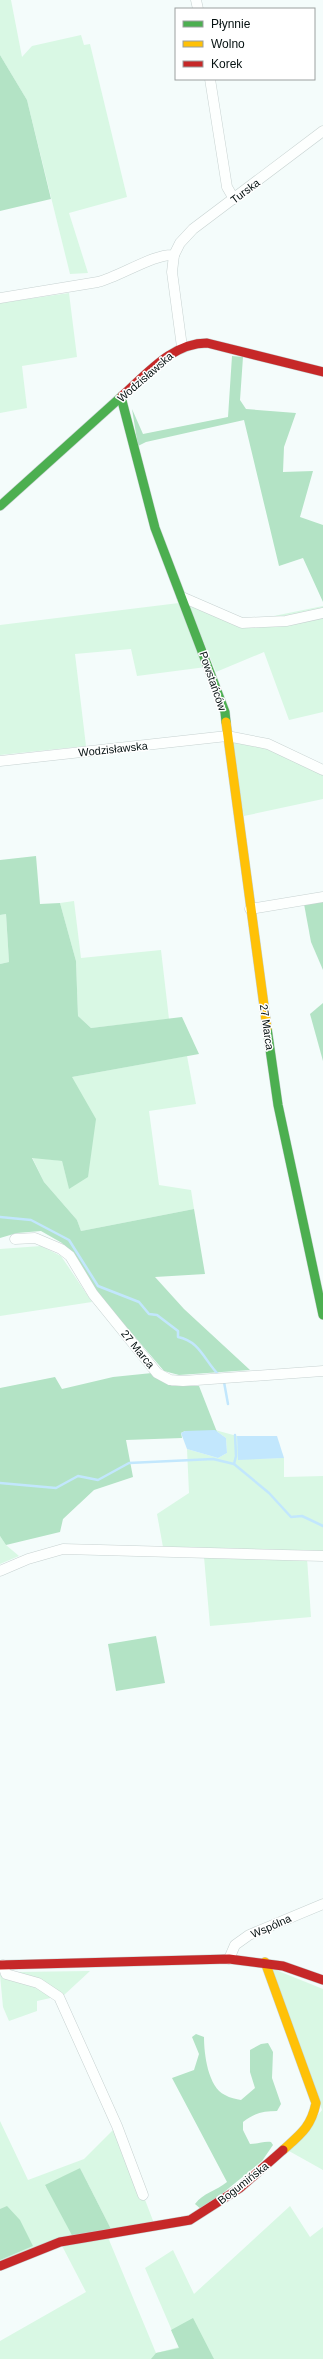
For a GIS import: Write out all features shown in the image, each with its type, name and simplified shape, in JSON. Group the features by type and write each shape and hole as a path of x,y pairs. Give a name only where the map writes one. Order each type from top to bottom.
{"street":[{"path":"210,80 227,187 234,200"},
{"name":"Turska","path":"182,347 172,272 174,255 188,234 323,131"},
{"path":"0,298 98,282 114,278 162,255 174,255"},
{"name":"Wodzisławska","path":"0,506 165,358 182,347 192,343 207,343 323,372"},
{"name":"Powstańców","path":"121,397 155,528 225,712 227,736"},
{"path":"182,597 206,606 242,623 286,621 323,613"},
{"path":"227,736 244,738 268,744 323,770"},
{"name":"Wodzisławska","path":"0,761 227,736"},
{"name":"27 Marca","path":"227,736 278,1105 323,1315"},
{"path":"250,909 323,898"},
{"name":"27 Marca","path":"15,1240 35,1238 61,1249 70,1256 93,1294 157,1373 170,1380 183,1381 323,1371"},
{"path":"0,1571 28,1559 63,1549 323,1556"},
{"name":"Wspólna","path":"229,1959 235,1945 249,1935 323,1904"},
{"path":"143,2195 117,2126 59,1997 38,1984 6,1974 2,1965 229,1959 265,1962 323,1980"},
{"name":"Bogumińska","path":"0,2266 60,2242 190,2220 240,2188 304,2132 313,2119 316,2103 265,1962"}],"green space":[{"path":"0,0 11,0 22,57 32,46 81,35 84,45 90,44 127,197 69,213 88,273 70,274 27,100 0,55"},
{"path":"0,55 27,100 51,199 0,211"},
{"path":"69,293 77,357 22,366 27,408 0,413 0,303"},
{"path":"232,356 243,357 240,400 246,409 296,413 284,447 283,472 313,471 300,517 323,525 323,602 303,558 279,566 244,420 146,442 138,446 132,409 143,434 228,417"},
{"path":"186,599 249,621 323,606 323,712 289,720 264,652 216,672"},
{"path":"179,603 206,667 137,676 131,649 75,654 86,746 0,755 0,625"},
{"path":"229,738 248,740 323,774 323,799 244,816"},
{"path":"36,856 40,904 60,903 76,961 78,1016 91,1028 182,1017 199,1054 72,1077 96,1119 88,1177 69,1189 62,1161 32,1158 44,1182 77,1220 81,1231 194,1209 205,1274 155,1277 184,1309 250,1370 179,1375 164,1371 100,1296 62,1243 41,1231 17,1233 0,1238 0,964 9,962 6,914 0,915 0,860"},
{"path":"74,901 81,958 161,950 169,1019 91,1028 78,1016 76,961 60,903"},
{"path":"323,901 323,970 311,942 304,904"},
{"path":"6,914 9,962 0,964 0,915"},
{"path":"323,1003 323,1061 310,1014"},
{"path":"187,1056 196,1104 149,1111 159,1185 191,1190 194,1209 81,1231 77,1220 44,1182 32,1157 62,1161 69,1188 72,1077"},
{"path":"41,1246 61,1256 92,1302 0,1316 0,1249"},
{"path":"152,1373 172,1386 199,1386 217,1432 185,1431 181,1433 182,1438 126,1440 133,1477 94,1490 63,1519 60,1532 6,1545 0,1536 0,1388 55,1377 62,1389 113,1377"},
{"path":"215,1430 237,1436 239,1459 284,1458 284,1477 323,1476 323,1553 163,1547 157,1514 189,1493 187,1449 218,1458 227,1453 226,1438"},
{"path":"0,1536 6,1545 19,1556 0,1564"},
{"path":"204,1557 307,1558 311,1617 210,1626"},
{"path":"156,1636 165,1683 116,1691 108,1644"},
{"path":"271,1968 323,1989 323,2170 289,2151 322,2110"},
{"path":"90,1971 64,1995 37,2001 37,2011 9,2021 3,2007 0,1975 15,1972"},
{"path":"196,2034 204,2037 208,2069 211,2078 219,2091 231,2098 241,2100 255,2088 250,2072 250,2050 261,2044 268,2043 273,2052 272,2078 281,2104 277,2111 259,2113 251,2116 243,2122 243,2130 250,2144 271,2142 273,2145 262,2161 202,2210 195,2204 198,2200 227,2182 172,2078 194,2070 199,2054 192,2037"},
{"path":"0,2121 28,2180 84,2159 117,2126 155,2226 113,2233 80,2168 45,2186 107,2235 156,2353 179,2347 145,2268 173,2250 194,2294 290,2206 310,2237 323,2227 323,2359 0,2359 0,2341 86,2292 60,2242 0,2266"},
{"path":"80,2168 113,2233 74,2239 45,2185"},
{"path":"7,2206 20,2220 33,2246 0,2260 0,2209"},
{"path":"193,2318 214,2359 151,2359 156,2353 179,2348 171,2330"}],"water":[{"path":"215,1430 226,1438 227,1453 218,1458 187,1449 181,1433 185,1431"},
{"path":"237,1436 277,1436 284,1458 238,1460"}],"waterway":[{"path":"0,1217 31,1220 69,1240 98,1286 139,1302 149,1314 157,1315 178,1331 178,1337 186,1339 197,1347 219,1375"},
{"path":"224,1382 228,1404"},
{"path":"234,1464 236,1456 235,1435"},
{"path":"0,1483 56,1488 78,1476 98,1480 129,1463 213,1459 234,1464 269,1493 291,1517 302,1516 323,1526"}],"traffic: fast":[{"path":"0,506 122,396"},
{"path":"121,397 155,528 225,712 226,722"},
{"path":"267,1028 278,1105 323,1315"}],"traffic: slow":[{"path":"226,722 267,1028"},
{"path":"265,1962 316,2103 311,2118 304,2130 283,2150"}],"traffic: jam":[{"path":"122,396 161,361 182,348 194,344 207,343 323,372"},
{"path":"0,1965 229,1959 283,1966 323,1980"},
{"path":"0,2266 60,2242 190,2220 240,2188 283,2150"}]}
